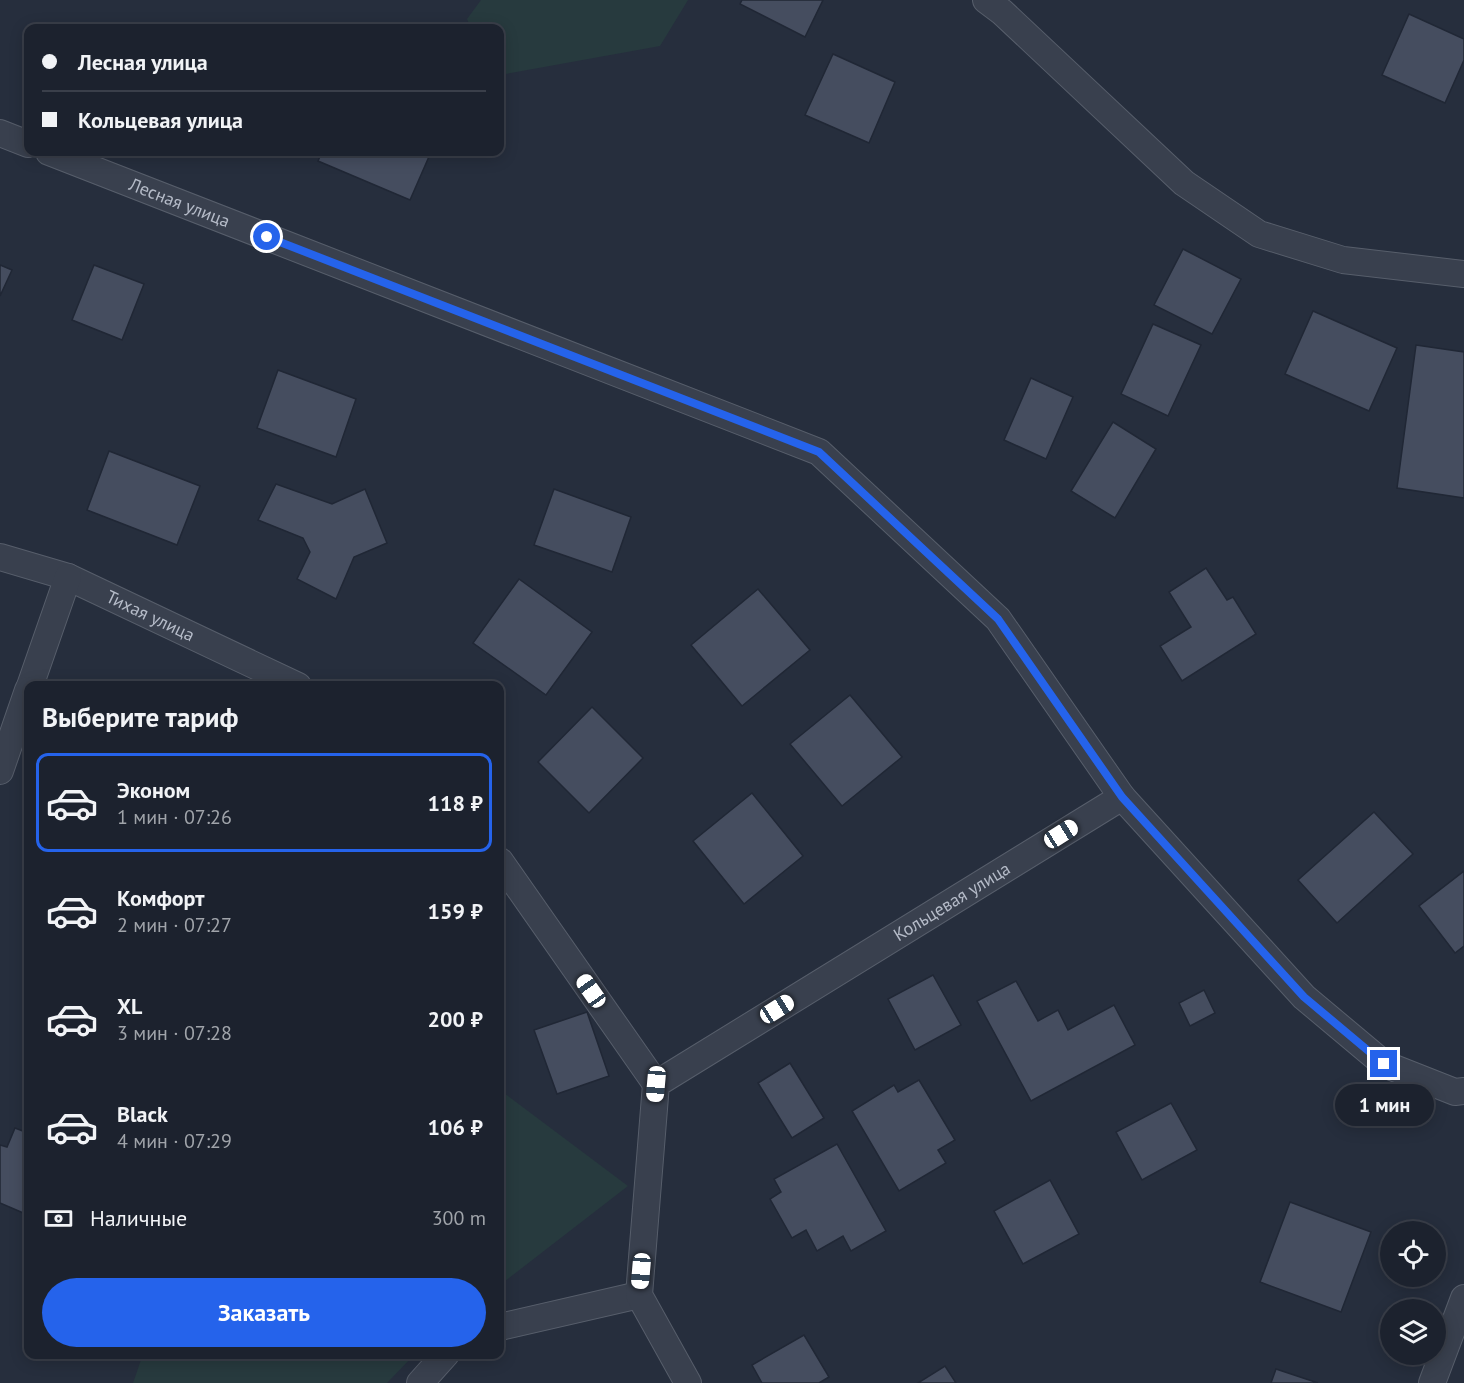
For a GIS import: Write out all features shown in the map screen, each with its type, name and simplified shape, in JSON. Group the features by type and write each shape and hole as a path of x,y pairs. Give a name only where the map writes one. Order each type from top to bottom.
{"street":[{"path":"986,0 1002,12 1184,183 1259,234 1343,260 1464,274"},
{"path":"0,132 24,142"},
{"name":"Лесная улица","path":"59,156 819,452 998,619 1122,797"},
{"name":"Тихая улица","path":"0,557 68,577 287,681"},
{"path":"31,681 68,577"},
{"path":"0,771 24,702"},
{"path":"1122,797 1304,997 1384,1064 1455,1092 1464,1091"},
{"name":"Кольцевая улица","path":"656,1084 1122,797"},
{"path":"504,867 656,1084 639,1295 688,1383"},
{"path":"504,1326 639,1295"},
{"path":"1432,1383 1464,1298"},
{"path":"420,1383 442,1359"}],"green space":[{"path":"481,0 688,0 660,46 504,74 504,24 469,24 467,19"},
{"path":"504,1093 628,1186 504,1282"},
{"path":"141,1359 410,1359 387,1383 133,1383"}],"building":[{"path":"742,0 823,0 805,37 740,4"},
{"path":"1409,14 1464,39 1464,60 1445,103 1382,75"},
{"path":"833,54 895,82 869,143 805,115"},
{"path":"320,156 429,156 410,200 318,161"},
{"path":"1183,249 1241,279 1212,334 1154,305"},
{"path":"0,265 12,270 0,296"},
{"path":"94,265 144,284 122,340 72,320"},
{"path":"1313,311 1397,348 1369,411 1285,374"},
{"path":"1153,324 1201,345 1168,416 1121,394"},
{"path":"1416,345 1464,352 1464,498 1397,488"},
{"path":"278,370 356,399 336,457 257,428"},
{"path":"1031,378 1073,397 1046,459 1004,440"},
{"path":"1113,422 1156,449 1115,518 1071,491"},
{"path":"109,451 200,486 177,545 87,510"},
{"path":"276,484 332,504 365,489 387,543 354,557 336,599 297,579 310,552 303,538 258,520"},
{"path":"554,489 631,517 612,572 534,545"},
{"path":"1206,568 1227,600 1233,597 1256,634 1182,681 1160,646 1191,627 1169,592"},
{"path":"519,579 592,632 546,695 473,643"},
{"path":"758,589 810,650 742,706 691,645"},
{"path":"850,695 902,757 842,806 790,744"},
{"path":"592,707 643,758 589,813 538,762"},
{"path":"752,793 803,856 744,904 693,841"},
{"path":"1374,812 1413,854 1337,923 1298,880"},
{"path":"1464,871 1464,946 1455,953 1419,906"},
{"path":"933,975 961,1025 915,1050 888,999"},
{"path":"1016,981 1038,1021 1058,1010 1068,1030 1114,1005 1135,1045 1031,1101 977,1001"},
{"path":"1204,990 1215,1013 1190,1026 1179,1003"},
{"path":"587,1012 609,1076 557,1094 534,1030"},
{"path":"790,1063 824,1118 792,1138 758,1083"},
{"path":"919,1080 955,1140 938,1150 946,1163 899,1191 852,1111 894,1085 898,1092"},
{"path":"1171,1103 1197,1150 1142,1180 1116,1132"},
{"path":"15,1128 24,1131 24,1213 0,1203 0,1145 7,1147"},
{"path":"837,1144 886,1231 851,1251 843,1236 817,1251 806,1230 792,1238 770,1199 781,1192 774,1179"},
{"path":"1050,1180 1079,1234 1023,1264 994,1211"},
{"path":"1290,1202 1371,1232 1341,1312 1260,1282"},
{"path":"804,1335 829,1377 819,1383 762,1383 752,1365"},
{"path":"945,1366 956,1383 918,1383"},
{"path":"1276,1369 1318,1383 1271,1383"}],"route":[{"path":"267,237 819,452 998,619 1122,797 1304,997 1384,1064"}]}
